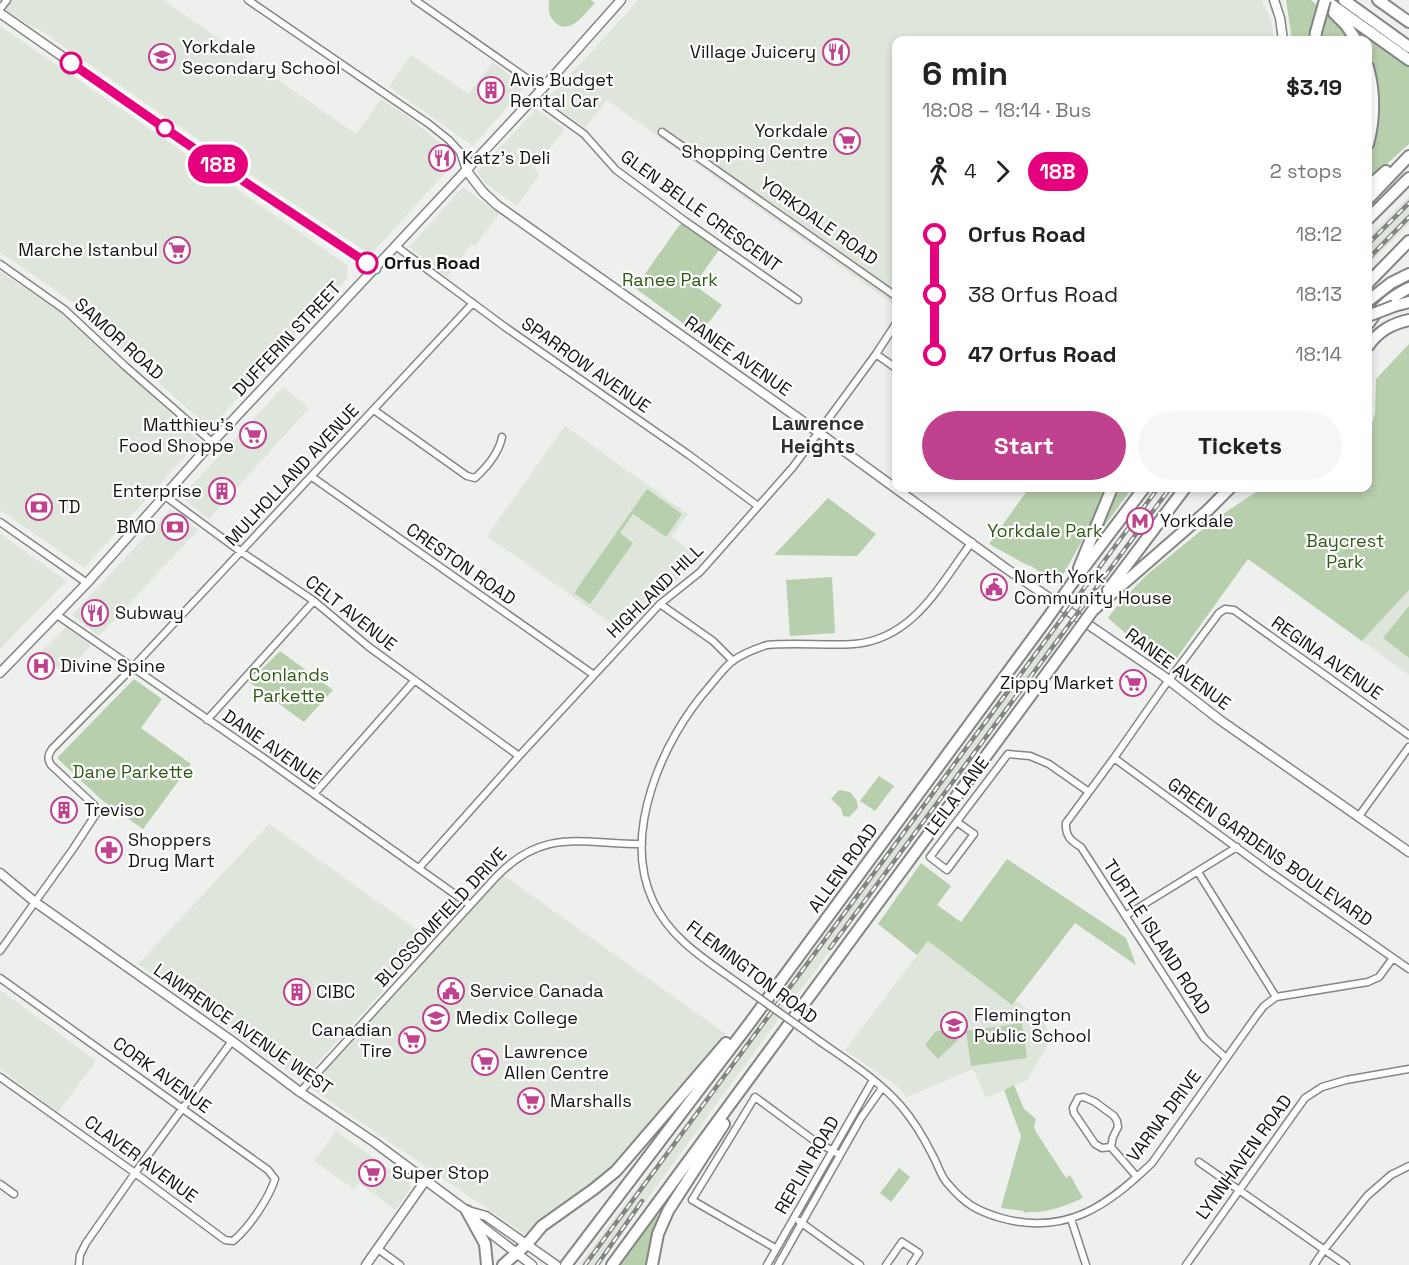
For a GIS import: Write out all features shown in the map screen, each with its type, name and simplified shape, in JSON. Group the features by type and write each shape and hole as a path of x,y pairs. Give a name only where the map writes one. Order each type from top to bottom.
{"highway":[{"path":"1315,36 1324,0"},
{"path":"1324,0 1353,36"},
{"path":"1324,0 1409,60"},
{"path":"1344,0 1409,47"},
{"path":"1378,0 1409,22"},
{"path":"1372,92 1372,118"},
{"path":"1372,183 1409,151"},
{"path":"1372,195 1409,156"},
{"path":"1372,215 1409,178"},
{"path":"1372,279 1409,241"},
{"path":"1372,298 1391,283 1409,274"},
{"path":"1372,319 1380,308 1409,288"},
{"path":"1372,314 1409,303"},
{"path":"1372,341 1390,326 1409,320"},
{"path":"1073,582 1110,492"},
{"name":"ALLEN ROAD","path":"567,1265 749,1024 1141,492"},
{"path":"612,1265 1182,492"},
{"path":"1165,514 1186,492"},
{"path":"1093,610 1226,492"},
{"path":"503,1265 527,1244 542,1226 616,1171 740,1027 749,1024"},
{"path":"652,1265 657,1234 668,1211 776,1043"},
{"path":"467,1211 485,1244 487,1265"}],"street":[{"path":"7,0 0,11 186,143 376,269"},
{"path":"248,0 429,124 460,152 466,170"},
{"path":"415,0 542,90"},
{"path":"1274,0 1282,36"},
{"name":"DUFFERIN STREET","path":"0,674 87,583 213,442 542,90 619,2"},
{"name":"GLEN BELLE CRESCENT","path":"534,98 584,134 616,170 798,300"},
{"name":"YORKDALE ROAD","path":"662,132 892,293"},
{"name":"RANEE AVENUE","path":"466,170 483,192 497,205 892,485"},
{"name":"SPARROW AVENUE","path":"397,247 758,506"},
{"name":"SAMOR ROAD","path":"0,264 65,310 125,366 213,442"},
{"name":"MULHOLLAND AVENUE","path":"35,902 96,814 94,805 51,765 48,755 312,477 473,303"},
{"name":"HIGHLAND HILL","path":"418,868 660,604 700,572 793,467 892,330"},
{"path":"876,354 892,365"},
{"path":"374,410 467,476 475,478 484,470 500,447 502,437"},
{"name":"CRESTON ROAD","path":"312,477 594,675"},
{"name":"RANEE AVENUE","path":"902,492 1409,852"},
{"name":"CELT AVENUE","path":"165,496 314,601 355,636 519,756"},
{"path":"0,522 87,583"},
{"name":"FLEMINGTON ROAD","path":"972,542 918,614 885,636 855,644 767,645 754,649 733,661 693,707 668,748 652,786 645,817 642,844 643,866 648,888 667,925 689,947 882,1088 898,1103 916,1126 946,1182 960,1197 981,1212 1018,1222 1044,1224 1071,1219"},
{"path":"207,720 314,601"},
{"path":"660,604 713,641 733,661"},
{"name":"REGINA AVENUE","path":"1169,680 1219,613 1225,609 1234,610 1409,735"},
{"name":"DANE AVENUE","path":"57,615 470,905"},
{"path":"1089,792 1169,680"},
{"path":"314,794 415,681"},
{"path":"1359,816 1409,747"},
{"name":"LEILA LANE","path":"957,822 974,834 947,870 930,856 1008,754 1030,756 1049,764 1089,792"},
{"name":"GREEN GARDENS BOULEVARD","path":"1114,759 1409,969"},
{"name":"TURTLE ISLAND ROAD","path":"1089,792 1065,823 1065,831 1081,848 1204,1038 1226,1058"},
{"name":"BLOSSOMFIELD DRIVE","path":"300,1092 470,905 522,854 549,843 572,841 642,844"},
{"path":"1125,916 1237,847"},
{"path":"1198,872 1276,997 1368,982 1379,977 1393,957"},
{"name":"LAWRENCE AVENUE WEST","path":"0,873 35,902 232,1041 300,1092 346,1122 467,1211 480,1225 532,1265"},
{"path":"0,951 35,902"},
{"name":"CORK AVENUE","path":"0,978 268,1170 275,1179 258,1210"},
{"name":"VARNA DRIVE","path":"1071,1219 1106,1202 1152,1163 1264,1006 1276,997"},
{"path":"78,1265 86,1244 232,1041"},
{"name":"LYNNHAVEN ROAD","path":"1186,1265 1305,1098 1322,1087 1346,1080 1409,1069"},
{"name":"CLAVER AVENUE","path":"0,1077 225,1240 232,1241 240,1235 258,1210"},
{"name":"REPLIN ROAD","path":"767,1265 873,1080"},
{"name":"REPLIN ROAD","path":"778,1265 861,1118 882,1088"},
{"path":"775,1248 692,1200 755,1097 812,1139 840,1155"},
{"path":"1111,1148 1118,1127 1117,1120 1095,1102 1084,1097 1078,1098 1073,1108 1074,1113 1095,1144 1102,1148 1111,1148 1137,1177"},
{"path":"1199,1162 1346,1265"},
{"path":"1314,1265 1367,1196 1391,1175 1409,1166"},
{"path":"366,1265 426,1181"},
{"path":"0,1184 14,1194"},
{"name":"LAWRENCE AVENUE WEST","path":"467,1211 486,1216 556,1265"},
{"path":"794,1218 860,1265"},
{"path":"1071,1219 1086,1265"},
{"path":"886,1265 902,1242 919,1253 911,1265"},
{"path":"378,1249 400,1265"}],"shaded area":[{"path":"0,0 163,0 356,134 381,99 410,118 452,153 457,160 371,254 221,155 37,28 34,29 0,5"},
{"path":"638,0 1262,0 1272,23 1274,36 892,36 892,303 607,100 585,128 548,101 547,98"},
{"path":"0,26 347,265 348,277 210,429 75,304 0,252"},
{"path":"411,55 469,94 493,62 525,87 473,146 389,87"},
{"path":"536,109 565,129 534,169 540,174 517,206 484,182 477,172"},
{"path":"463,187 499,214 475,246 472,244 447,277 409,247"},
{"path":"1409,196 1409,224 1372,261 1372,234"},
{"path":"0,271 72,320 199,441 84,568 0,510"},
{"path":"283,387 309,408 209,519 181,497"},
{"path":"565,426 688,514 671,537 702,559 655,599 623,632 487,536"},
{"path":"171,509 198,530 99,636 72,615"},
{"path":"0,533 66,581 0,649"},
{"path":"1409,590 1409,675 1362,641"},
{"path":"1054,624 1066,633 599,1265 580,1264 663,1154"},
{"path":"66,627 91,645 65,674 40,653"},
{"path":"269,824 430,939 301,1081 138,964"},
{"path":"503,875 726,1034 622,1157 588,1187 526,1235 309,1087"},
{"name":"Flemington Public School","path":"928,941 1012,1005 1016,1001 1042,1019 1048,1031 1048,1045 1027,1080 986,1098 973,1069 907,1097 898,1087 845,1050"},
{"path":"0,990 96,1061 58,1112 0,1069"},
{"path":"336,1131 410,1184 411,1188 395,1210 359,1183 354,1189 314,1161"}],"green space":[{"path":"550,0 591,0 595,3 582,17 567,27 556,23 552,18 549,11"},
{"path":"1286,0 1311,0 1317,5 1311,36 1291,36"},
{"path":"1325,13 1345,36 1321,36"},
{"path":"1355,26 1369,36 1358,36 1352,28"},
{"path":"1372,38 1409,65 1409,144 1372,177 1372,145"},
{"name":"Ranee Park","path":"681,223 719,250 694,285 722,305 699,335 635,288"},
{"name":"Baycrest Park","path":"1409,344 1409,590 1362,641 1248,559 1168,670 1108,618 1120,602 1149,573 1214,520 1256,492 1372,492 1372,423 1375,414 1376,379"},
{"path":"647,489 682,514 666,537 633,514 620,533 633,543 590,604 574,593"},
{"name":"Yorkdale Park","path":"1026,492 1104,492 1093,521 1058,584 1031,566 989,544"},
{"path":"1113,492 1129,492 1098,535"},
{"path":"828,498 876,534 857,556 774,555"},
{"path":"832,577 835,633 790,636 786,580"},
{"path":"1409,606 1409,658 1383,638"},
{"name":"Conlands Parkette","path":"280,651 333,690 304,722 249,682"},
{"name":"Dane Parkette","path":"134,679 162,699 141,728 191,764 143,829 103,801 57,758"},
{"path":"879,776 894,786 875,811 860,801"},
{"path":"839,790 850,792 857,801 858,808 849,817 843,816 841,808 831,799"},
{"path":"1007,859 1126,938 1136,965 1075,923 1012,1005 928,941 917,955 878,924 921,863 951,886 937,905 961,922"},
{"path":"1022,1023 1027,1058 971,1066 966,1031"},
{"path":"953,1029 958,1040 938,1059 925,1045 936,1031"},
{"path":"1014,1085 1024,1109 1036,1119 1034,1127 1036,1132 1066,1178 1070,1175 1083,1198 1049,1210 1026,1213 1001,1208 1021,1136 1004,1090"},
{"path":"899,1168 910,1177 891,1202 880,1193"},
{"path":"656,1213 659,1217 649,1246 647,1265 618,1265"}],"railway":[{"path":"1372,240 1409,203"},
{"path":"1372,255 1409,217"},
{"path":"585,1265 1155,492"},
{"path":"830,948 1167,492"},
{"path":"597,1265 642,1201"}],"bus line":[{"name":"18B","path":"71,63 186,143 367,263"}],"place":[{"name":"Village Juicery","path":"836,52"},
{"name":"Yorkdale Secondary School","path":"162,57"},
{"name":"Avis Budget Rental Car","path":"491,90"},
{"name":"Yorkdale Shopping Centre","path":"847,141"},
{"name":"Katz's Deli","path":"442,158"},
{"name":"Marche Istanbul","path":"177,250"},
{"name":"Orfus Road","path":"367,263"},
{"name":"Matthieu’s Food Shoppe","path":"253,435"},
{"name":"Enterprise","path":"222,491"},
{"name":"TD","path":"39,507"},
{"name":"Yorkdale","path":"1140,521"},
{"name":"BMO","path":"175,527"},
{"name":"North York Community House","path":"994,587"},
{"name":"Subway","path":"95,613"},
{"name":"Divine Spine","path":"41,666"},
{"name":"Zippy Market","path":"1133,683"},
{"name":"Treviso","path":"64,810"},
{"name":"Shoppers Drug Mart","path":"109,850"},
{"name":"Service Canada","path":"451,991"},
{"name":"CIBC","path":"297,992"},
{"name":"Medix College","path":"436,1018"},
{"name":"Flemington Public School","path":"954,1025"},
{"name":"Canadian Tire","path":"412,1040"},
{"name":"Lawrence Allen Centre","path":"485,1062"},
{"name":"Marshalls","path":"531,1101"},
{"name":"Super Stop","path":"372,1173"}],"district":[{"name":"Lawrence Heights","path":"818,434"}]}
